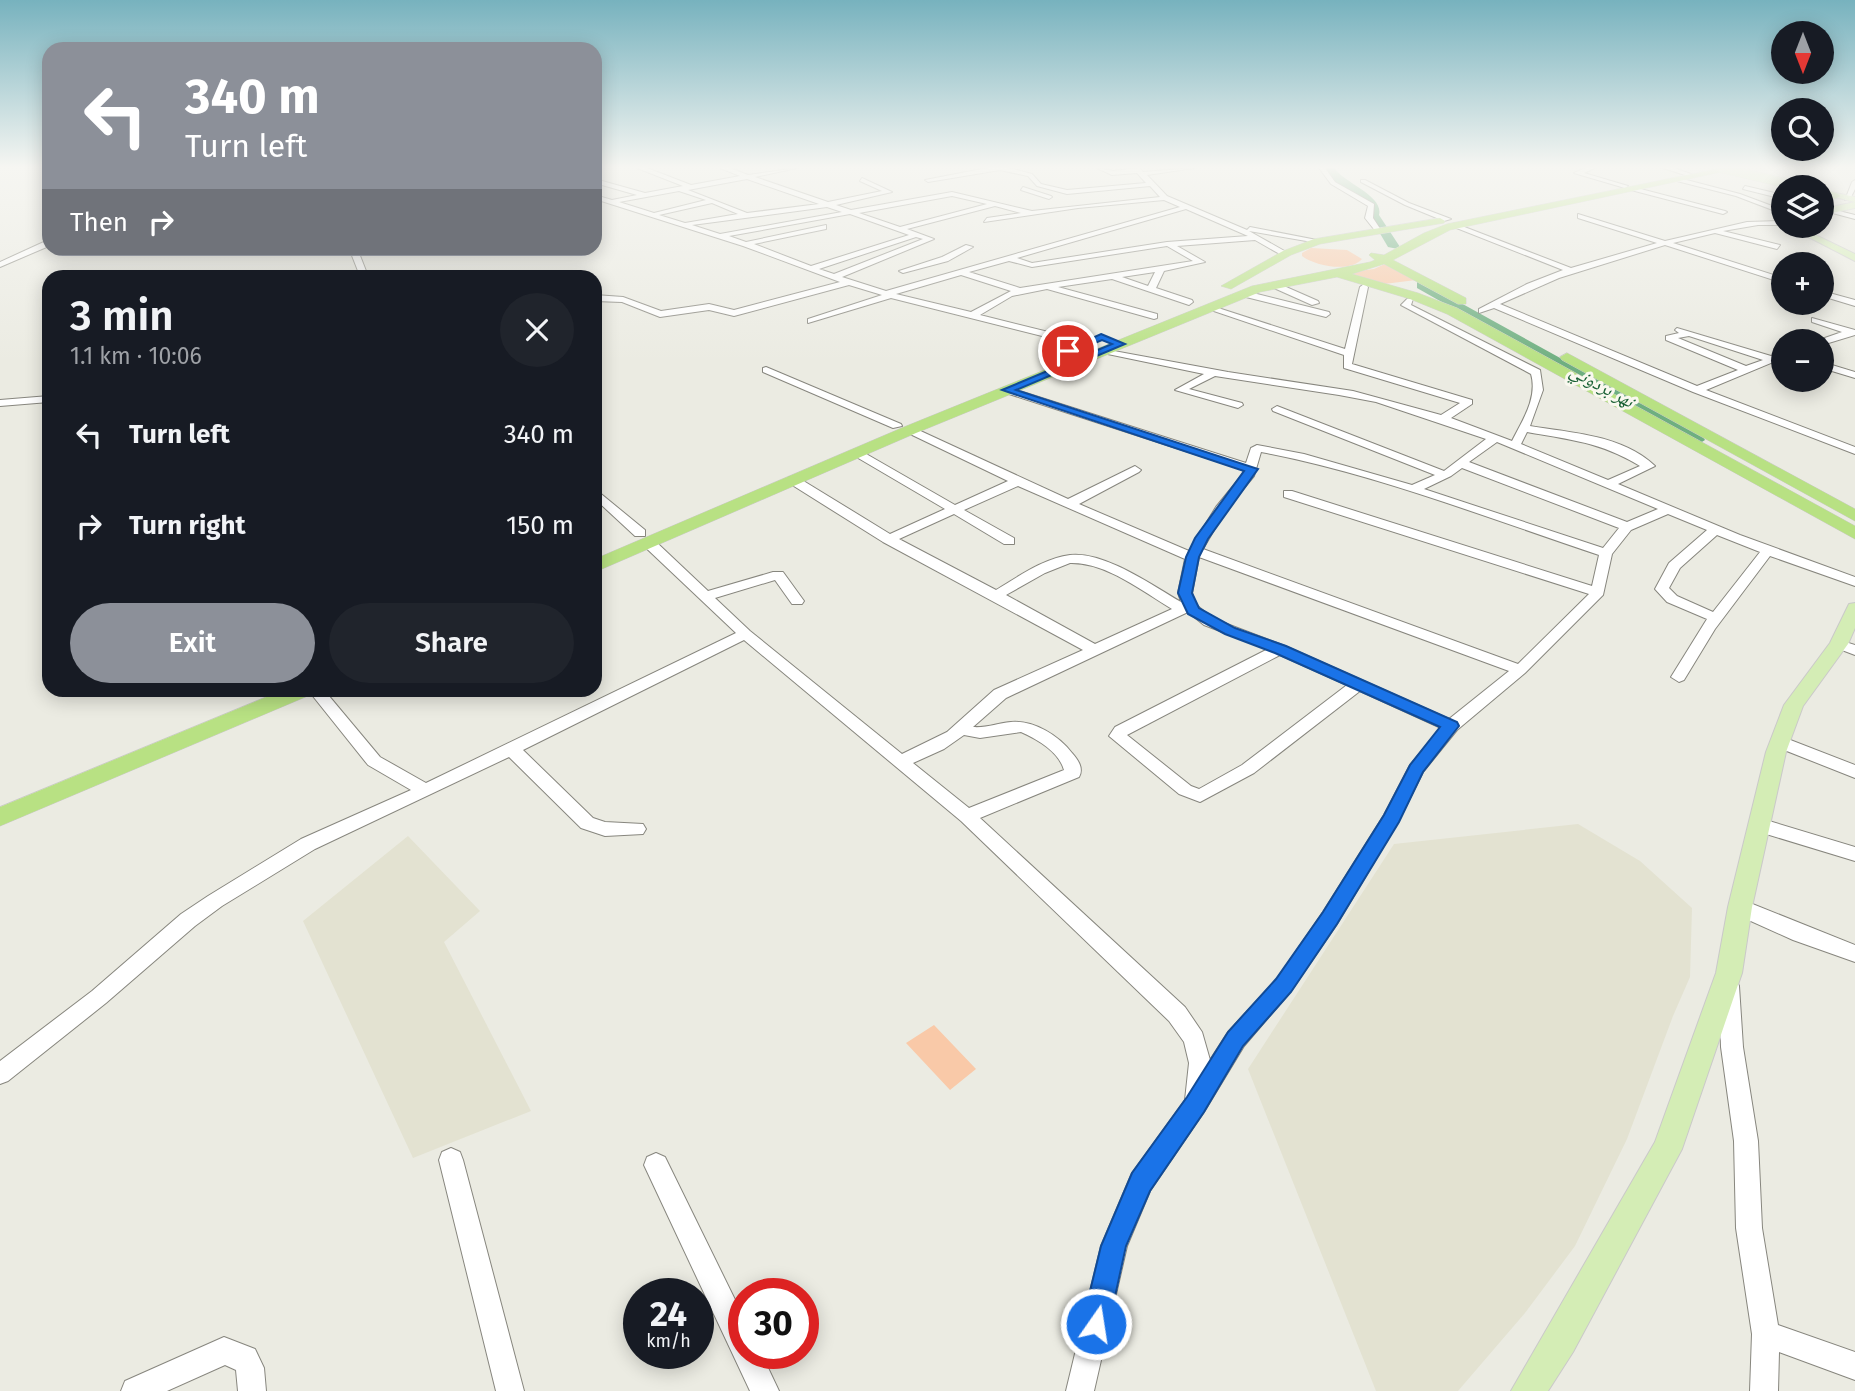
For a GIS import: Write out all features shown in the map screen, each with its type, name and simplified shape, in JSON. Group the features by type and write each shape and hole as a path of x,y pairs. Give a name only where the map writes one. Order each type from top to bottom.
{"highway":[{"path":"602,550 645,538 793,480 857,453 904,428 1007,390 1154,316 1249,276 1285,255 1318,242 1369,233"},
{"path":"1102,344 1121,344 1281,282 1335,273 1396,254 1431,233"},
{"path":"1423,255 1425,247 1442,233"},
{"path":"1318,242 1396,254 1427,275 1855,516"},
{"path":"1285,255 1441,306 1855,533"},
{"path":"1389,288 1427,275"},
{"path":"1247,293 1277,286 1325,282 1364,287 1410,301 1504,340"},
{"path":"602,562 645,538 904,428 1068,351 1087,351"},
{"path":"0,801 248,697"},
{"path":"0,817 285,697"}],"main road":[{"path":"1815,238 1855,258"},
{"path":"1528,1391 1561,1340 1667,1149 1729,973 1740,907 1780,742 1794,705 1847,647 1854,610"}],"street":[{"path":"711,233 834,278 1087,351"},
{"path":"720,236 737,233"},
{"path":"746,244 796,233"},
{"path":"834,278 930,239 913,233"},
{"path":"811,321 930,281 1095,233"},
{"path":"1246,233 1285,255"},
{"path":"1271,233 1318,242"},
{"path":"1474,233 1570,270"},
{"path":"1629,233 1771,277"},
{"path":"1480,305 1570,270 1708,233"},
{"path":"1723,233 1777,247"},
{"path":"809,269 916,234"},
{"path":"1006,258 1032,265 1169,244 1257,238"},
{"path":"971,316 1020,291 1201,262 1169,244"},
{"path":"0,265 42,246"},
{"path":"903,271 946,259 969,247"},
{"path":"946,259 977,267"},
{"path":"890,272 898,269 930,281"},
{"path":"1151,289 1161,269"},
{"path":"960,272 1020,291"},
{"path":"1108,277 1189,302"},
{"path":"602,298 623,300 660,314 709,307 737,313 849,282"},
{"path":"1277,286 1315,303"},
{"path":"1046,287 1154,316"},
{"path":"1342,390 1364,287"},
{"path":"1247,293 1326,314"},
{"path":"1834,297 1855,303"},
{"path":"1410,301 1405,305 1536,372 1539,376 1538,394 1515,446"},
{"path":"1480,305 1855,451"},
{"path":"1209,308 1350,354"},
{"path":"1815,320 1854,332"},
{"path":"1677,329 1770,359"},
{"path":"1834,338 1854,332"},
{"path":"1689,333 1669,338 1744,369"},
{"path":"1102,344 1215,372 1289,385 1342,390 1441,420 1515,446 1768,551 1855,582"},
{"path":"1697,390 1770,359"},
{"path":"1347,366 1468,402 1441,420"},
{"path":"1834,369 1855,375"},
{"path":"766,370 904,428 1069,504 1194,554 1520,670"},
{"path":"1215,372 1180,390 1238,405"},
{"path":"1007,390 1252,469"},
{"path":"0,403 42,400"},
{"path":"1277,409 1446,475"},
{"path":"1523,428 1599,441 1619,448 1649,466 1608,484"},
{"path":"1413,489 1446,475 1494,439"},
{"path":"1186,607 1185,593 1194,554 1220,510 1252,469 1257,448 1300,456 1413,489 1606,552"},
{"path":"857,453 1009,541"},
{"path":"1463,464 1627,527"},
{"path":"1069,504 1135,470"},
{"path":"793,480 888,539 1092,649"},
{"path":"888,539 1018,481"},
{"path":"1287,494 1598,592"},
{"path":"602,499 745,634 967,816 1177,1014 1194,1039 1200,1063 1196,1104"},
{"path":"1080,1391 1114,1246 1141,1182 1196,1104 1236,1039 1284,985 1330,918 1392,817 1416,769 1451,726 1520,670 1598,592 1606,552 1627,527 1667,510"},
{"path":"1715,530 1674,566 1662,589 1672,599 1716,618"},
{"path":"1679,677 1716,618 1768,551"},
{"path":"995,596 1068,559 1083,558 1186,607 1209,621 1280,649 1451,726"},
{"path":"706,596 778,575 797,601"},
{"path":"899,762 946,740 961,729 989,700 1092,649 1186,607"},
{"path":"0,1074 99,997 188,920 308,844 512,750 745,634"},
{"path":"1280,649 1121,731 1117,736 1185,790 1200,796 1248,769 1358,685"},
{"path":"322,697 373,761 426,791"},
{"path":"961,729 979,735 1023,727 1065,754 1073,762 1074,768 1073,773 967,816"},
{"path":"1780,742 1855,772"},
{"path":"512,750 587,823 605,829 637,829"},
{"path":"1759,825 1855,854"},
{"path":"1740,907 1800,934 1855,954"},
{"path":"1729,973 1732,1047 1746,1141 1749,1228 1766,1334 1764,1391"},
{"path":"450,1160 510,1391"},
{"path":"656,1164 728,1315"},
{"path":"1766,1334 1855,1366"},
{"path":"135,1391 224,1351 240,1353 250,1363 252,1391"},
{"path":"754,1369 765,1391"}],"shaded area":[{"path":"1311,248 1347,250 1362,259 1349,266 1324,265 1302,256 1302,253"},
{"path":"1387,263 1416,280 1384,284 1344,273 1374,269"},
{"path":"1578,824 1640,861 1692,908 1690,977 1627,1139 1575,1246 1525,1313 1458,1391 1376,1391 1248,1069 1394,844"},
{"path":"408,836 480,911 444,942 531,1111 413,1158 303,921"},
{"path":"934,1025 976,1069 950,1090 906,1043"}],"waterway":[{"name":"نهر بردوني","path":"1385,233 1394,247"},
{"name":"نهر بردوني","path":"1421,285 1697,440"}],"route":[{"path":"1068,351 1101,337 1121,344 1007,390 1252,469 1220,510 1192,557 1185,593 1193,611 1230,631 1280,649 1451,726 1416,769 1392,817 1330,918 1284,985 1236,1039 1196,1104 1141,1182 1114,1246 1096,1324"}]}
